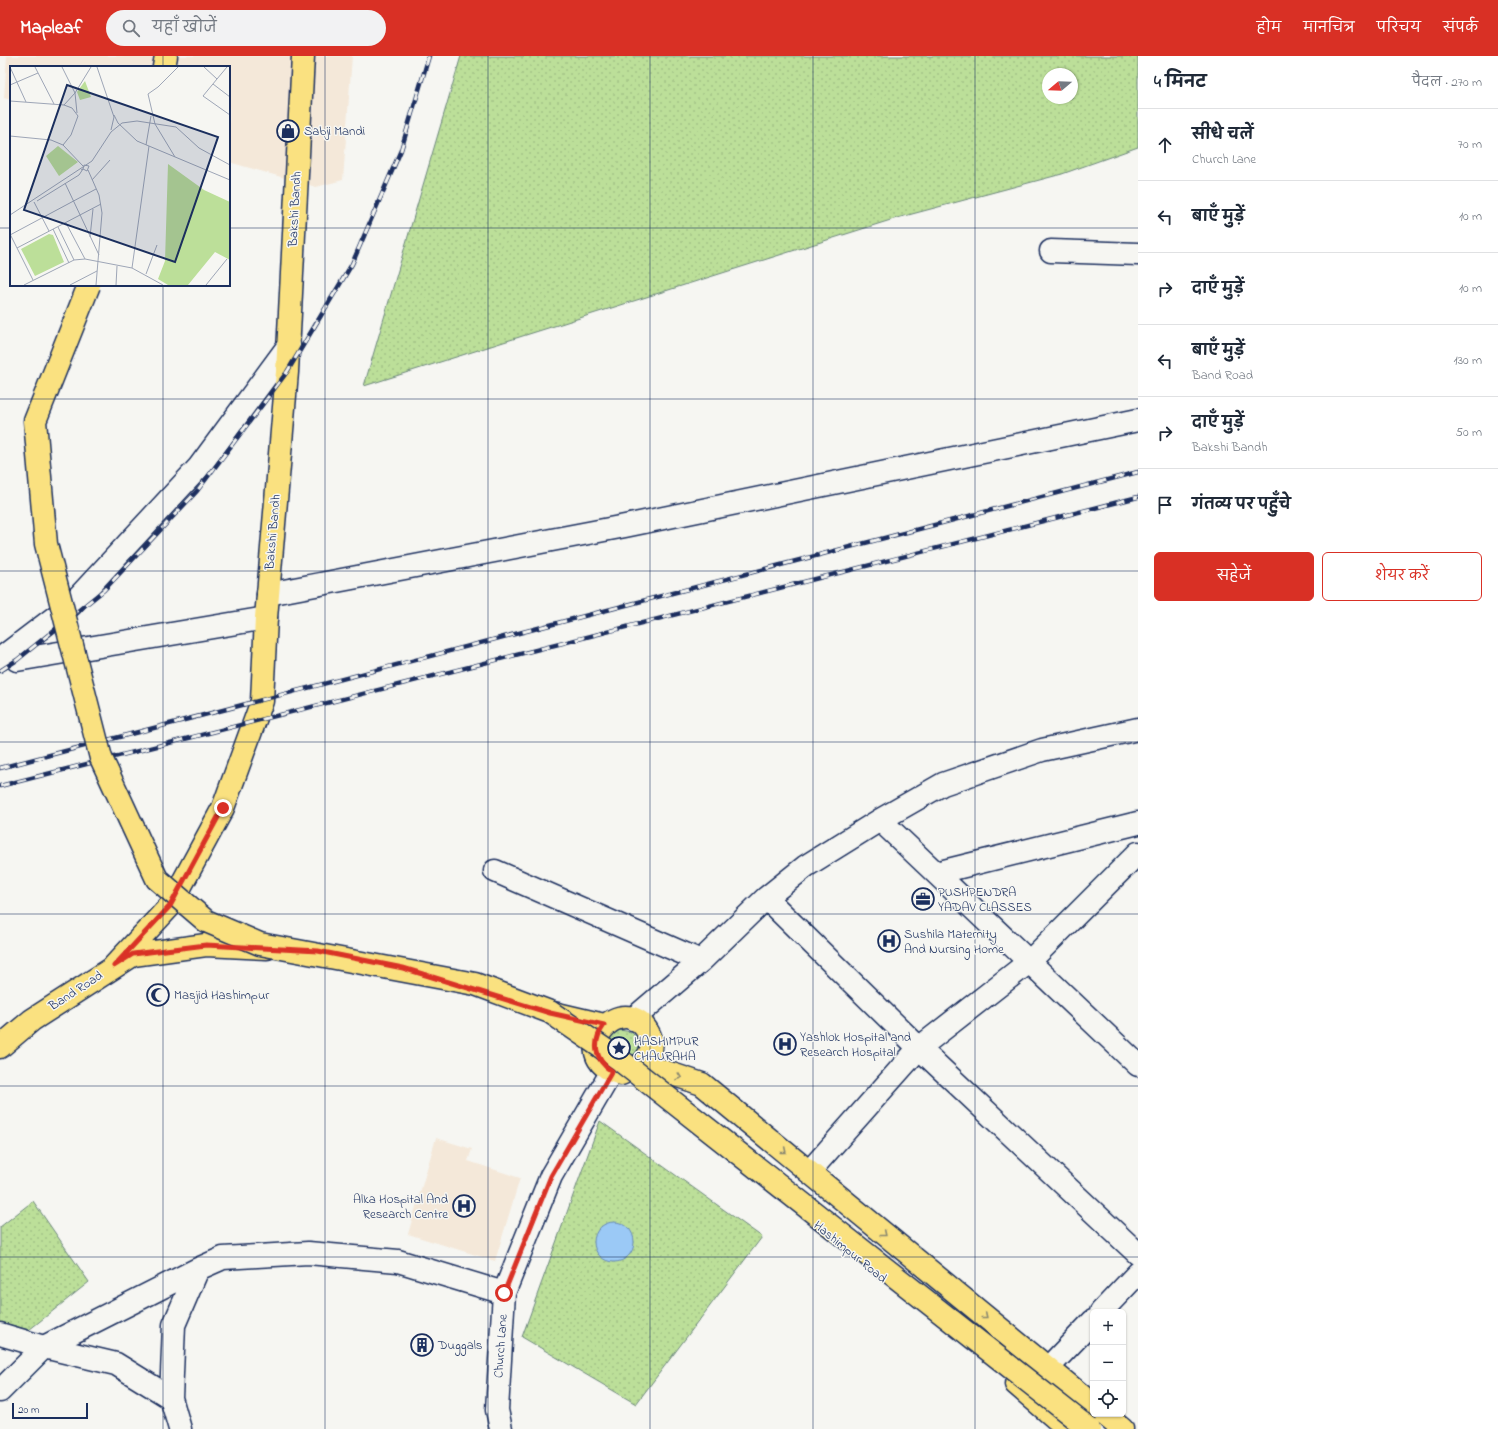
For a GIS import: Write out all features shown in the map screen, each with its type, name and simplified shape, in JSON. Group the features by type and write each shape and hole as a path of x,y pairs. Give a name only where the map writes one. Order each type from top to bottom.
{"main road":[{"path":"164,66 166,56"},
{"name":"Bakshi Bandh","path":"114,966 170,906 223,808 262,701 266,618 288,345 303,56"},
{"path":"89,286 36,421 46,544 100,758 157,879 206,921 260,944 475,984 550,1012 620,1060 1089,1429"},
{"name":"Band Road","path":"0,1047 32,1020 133,954 206,945 318,951 403,968 550,1013 604,1025"},
{"path":"620,1018 633,1020 645,1027 650,1035 652,1045 651,1054 642,1064 621,1074 612,1071 604,1066 596,1050 596,1041 604,1025 620,1018"},
{"path":"642,1064 702,1084 1090,1403"},
{"name":"Hashimpur Road","path":"642,1064 670,1106 1029,1395 1068,1429"},
{"path":"1108,1417 1122,1429"}],"street":[{"path":"1051,251 1138,254"},
{"path":"9,660 71,604 200,467 288,345"},
{"path":"268,594 625,526 1138,420"},
{"path":"9,660 266,618"},
{"path":"633,1020 701,961 766,898 806,866 880,820 950,782 1042,750 1138,729"},
{"path":"880,820 1029,962 1134,1053"},
{"path":"936,873 1138,823"},
{"path":"809,1172 920,1048 1029,962 1138,853"},
{"path":"495,871 701,961"},
{"path":"766,898 920,1048 1138,1254"},
{"name":"Church Lane","path":"501,1429 497,1410 504,1293 551,1176 612,1071"},
{"path":"0,1391 44,1347 198,1269 223,1258 308,1253 398,1261 504,1293"},
{"path":"180,1429 171,1398 174,1325 198,1269"},
{"path":"1104,1309 1138,1273"},
{"path":"1048,1368 1090,1324"},
{"path":"0,1334 44,1347 116,1364 171,1398"}],"shaded area":[{"name":"Sabji Mandi","path":"7,56 352,56 343,180 316,187 230,162 230,66 10,66 10,100 4,98"},
{"name":"Alka Hospital And Research Centre","path":"436,1138 472,1149 468,1161 520,1178 495,1261 408,1234"}],"green space":[{"path":"461,56 1138,56 1138,147 1062,174 897,218 364,386"},
{"path":"620,1030 631,1032 637,1039 639,1049 634,1060 607,1042 610,1036"},
{"path":"600,1121 762,1237 636,1404 522,1337"},
{"path":"33,1201 89,1282 29,1330 0,1322 0,1227"}],"water":[{"path":"618,1222 625,1225 631,1231 634,1242 633,1250 625,1259 618,1262 610,1262 603,1259 595,1250 594,1238 597,1231 606,1223"}],"railway":[{"path":"0,671 17,660 104,590 197,491 287,372 352,264 401,150 429,56"},
{"path":"0,768 1138,472"},
{"path":"0,786 1138,497"}],"place":[{"name":"Sabji Mandi","path":"288,131"},
{"name":"PUSHPENDRA YADAV CLASSES","path":"923,899"},
{"name":"Sushila Maternity And Nursing Home","path":"889,941"},
{"name":"Masjid Hashimpur","path":"158,995"},
{"name":"Yashlok Hospital and Research Hospital","path":"785,1044"},
{"name":"HASHIMPUR CHAURAHA","path":"619,1048"},
{"name":"Alka Hospital And Research Centre","path":"464,1206"},
{"name":"Duggals","path":"422,1345"}],"route":[{"path":"223,808 170,906 114,966 133,954 206,945 318,951 403,968 550,1013 604,1025 599,1032 596,1041 596,1050 598,1058 604,1066 612,1071 551,1176 504,1293"}]}
